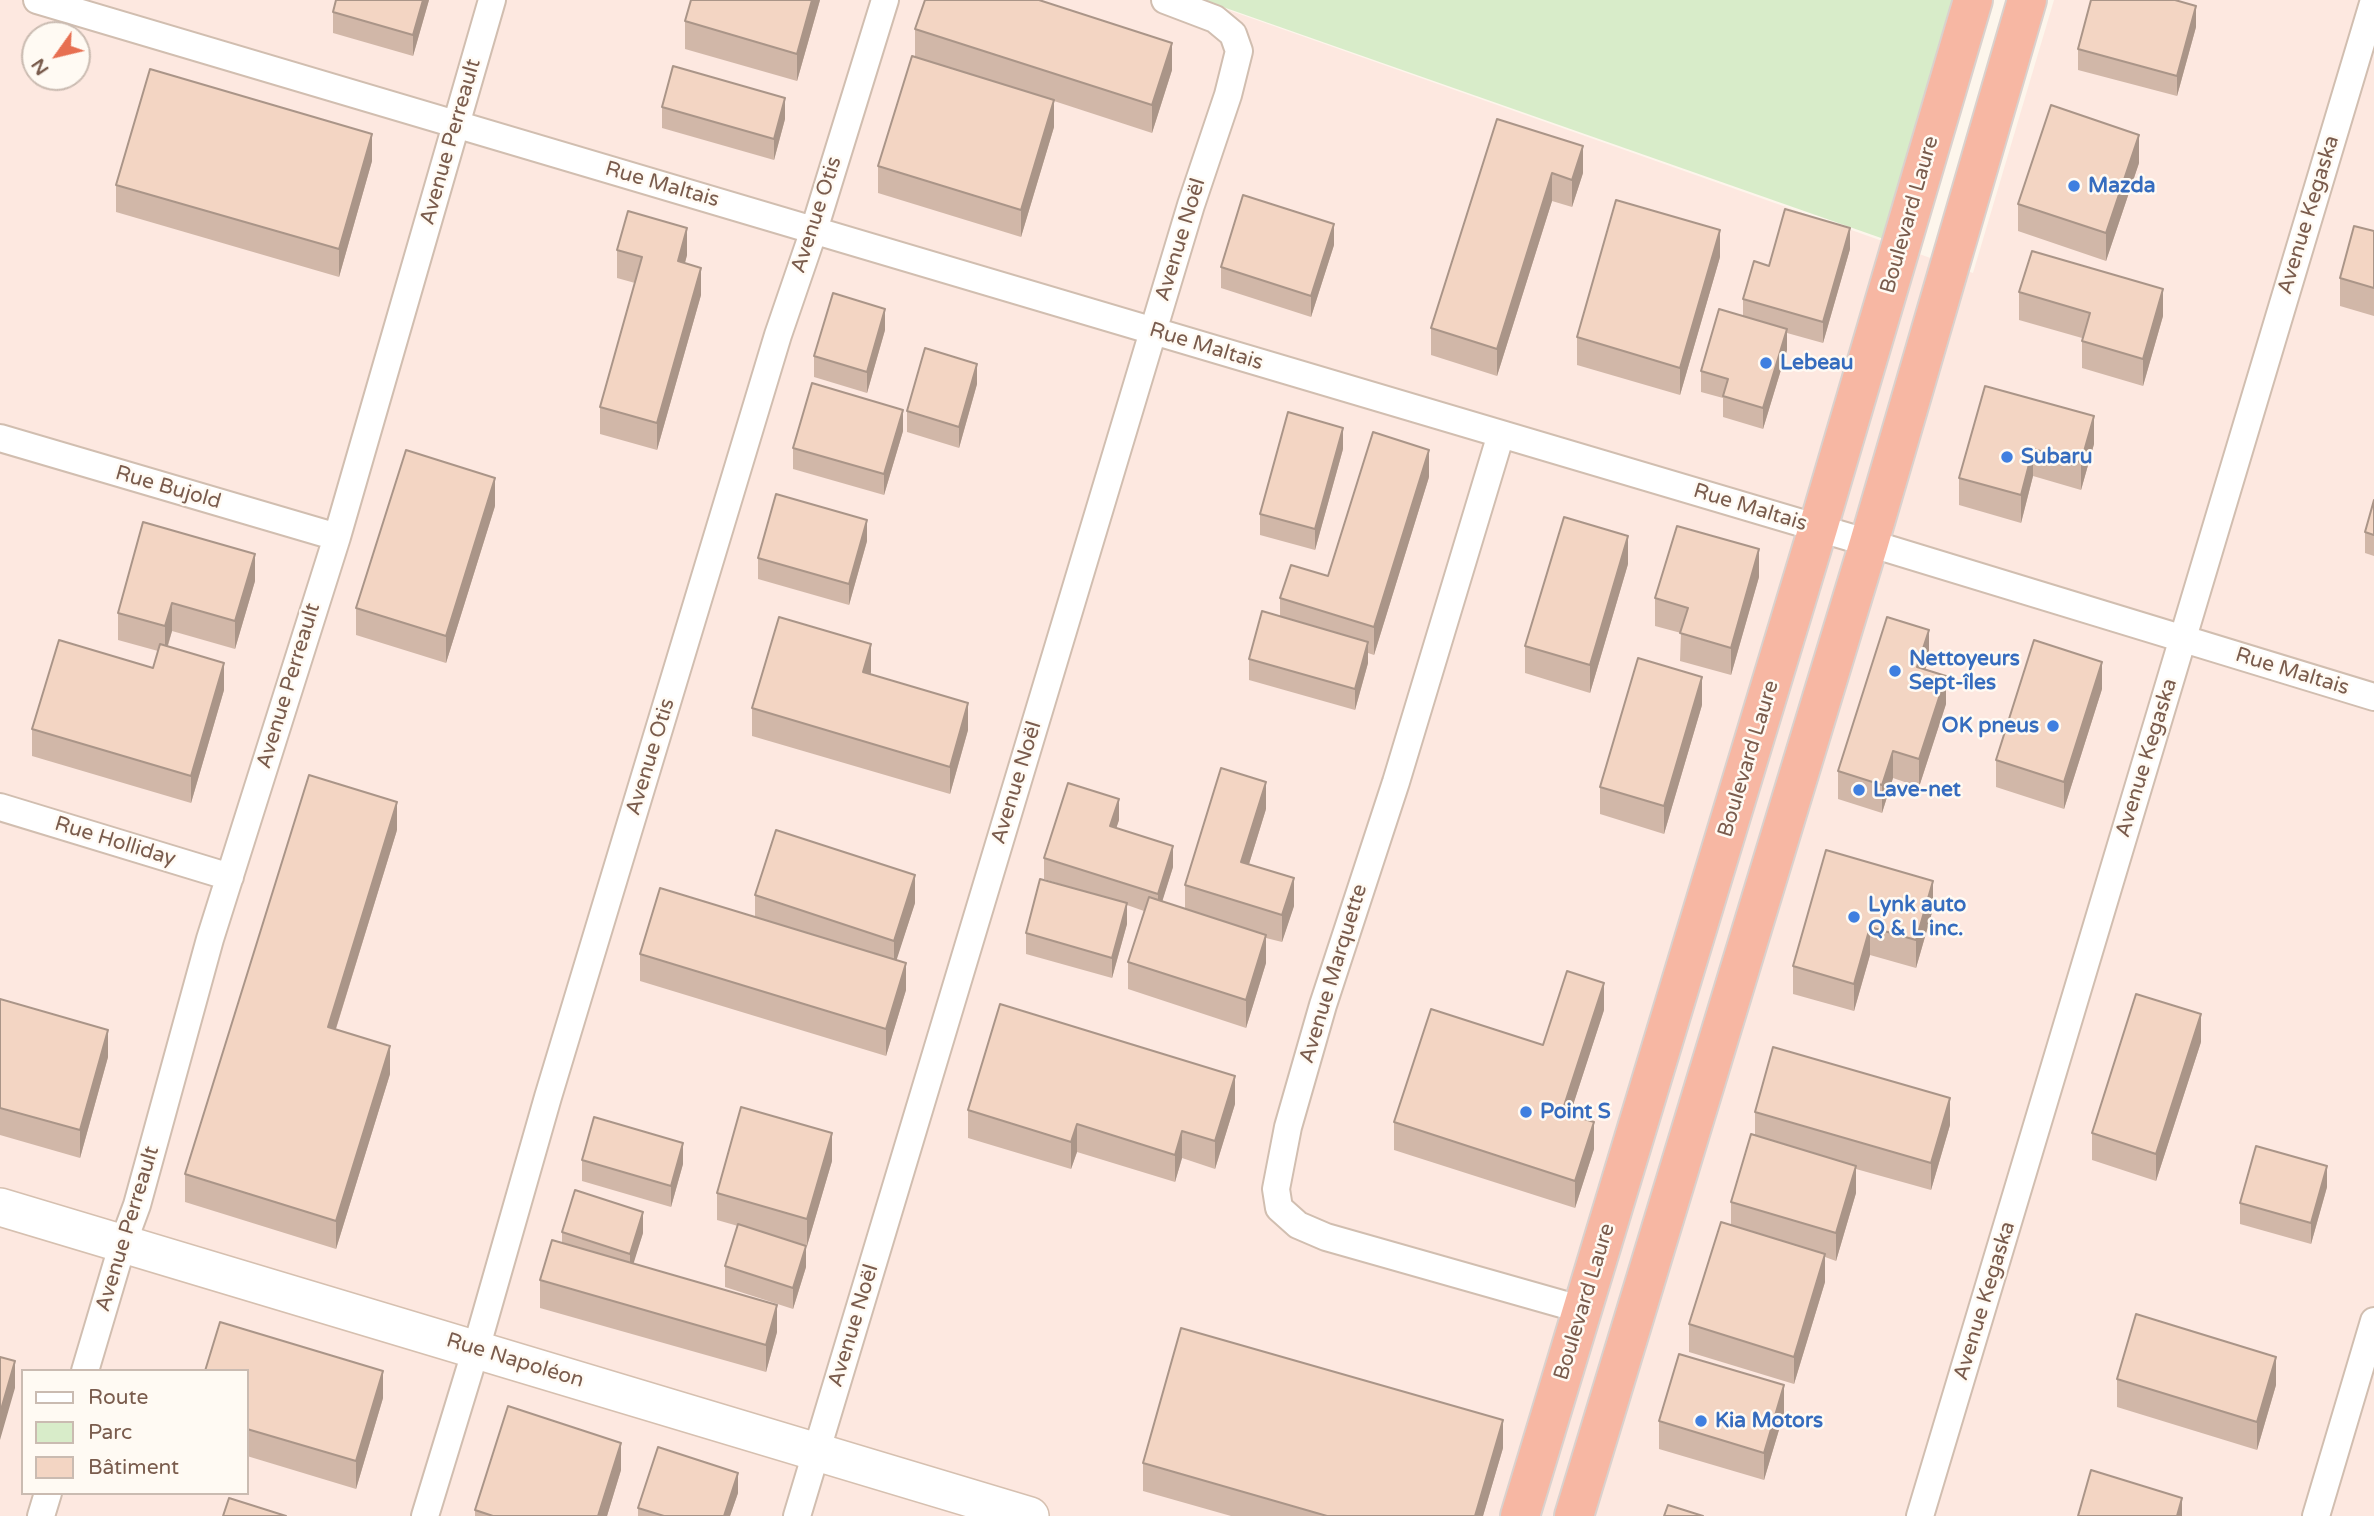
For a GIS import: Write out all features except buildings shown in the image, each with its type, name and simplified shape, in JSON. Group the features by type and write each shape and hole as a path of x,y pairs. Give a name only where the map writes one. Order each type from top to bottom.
{"highway":[{"name":"Boulevard Laure","path":"1520,1516 1818,528 1973,0"},
{"path":"1574,1516 1869,543 2027,0"}],"street":[{"name":"Rue Maltais","path":"37,0 111,10 456,124 1869,543 2374,697"},
{"name":"Avenue Perreault","path":"86,1369 137,1205 210,939 337,537 492,0"},
{"name":"Avenue Otis","path":"425,1516 548,1097 778,335 814,230 885,0"},
{"name":"Avenue Noël","path":"797,1516 1191,205 1228,95 1239,51 1233,34 1215,19 1165,0"},
{"name":"Avenue Kegaska","path":"1920,1516 2374,0"},
{"name":"Avenue Marquette","path":"1501,434 1404,756 1323,1005 1288,1127 1276,1189 1279,1208 1298,1225 1326,1237 1583,1310"},
{"name":"Rue Bujold","path":"0,438 337,537"},
{"name":"Rue Holliday","path":"0,807 230,877"},
{"name":"Rue Napoléon","path":"0,1207 1030,1516"},
{"path":"2316,1516 2374,1321"},
{"path":"41,1516 47,1495"}],"shaded area":[{"path":"0,0 1200,0 1973,273 2054,0 2374,0 2374,1516 0,1516"}],"green space":[{"path":"1203,0 1971,0 1901,245"}],"place":[{"name":"Mazda","path":"2074,186"},
{"name":"Lebeau","path":"1766,363"},
{"name":"Subaru","path":"2007,457"},
{"name":"Nettoyeurs Sept-îles","path":"1895,671"},
{"name":"OK pneus","path":"2053,726"},
{"name":"Lave-net","path":"1859,790"},
{"name":"Lynk auto Q & L inc.","path":"1854,917"},
{"name":"Point S","path":"1526,1112"},
{"name":"Kia Motors","path":"1701,1421"}]}
